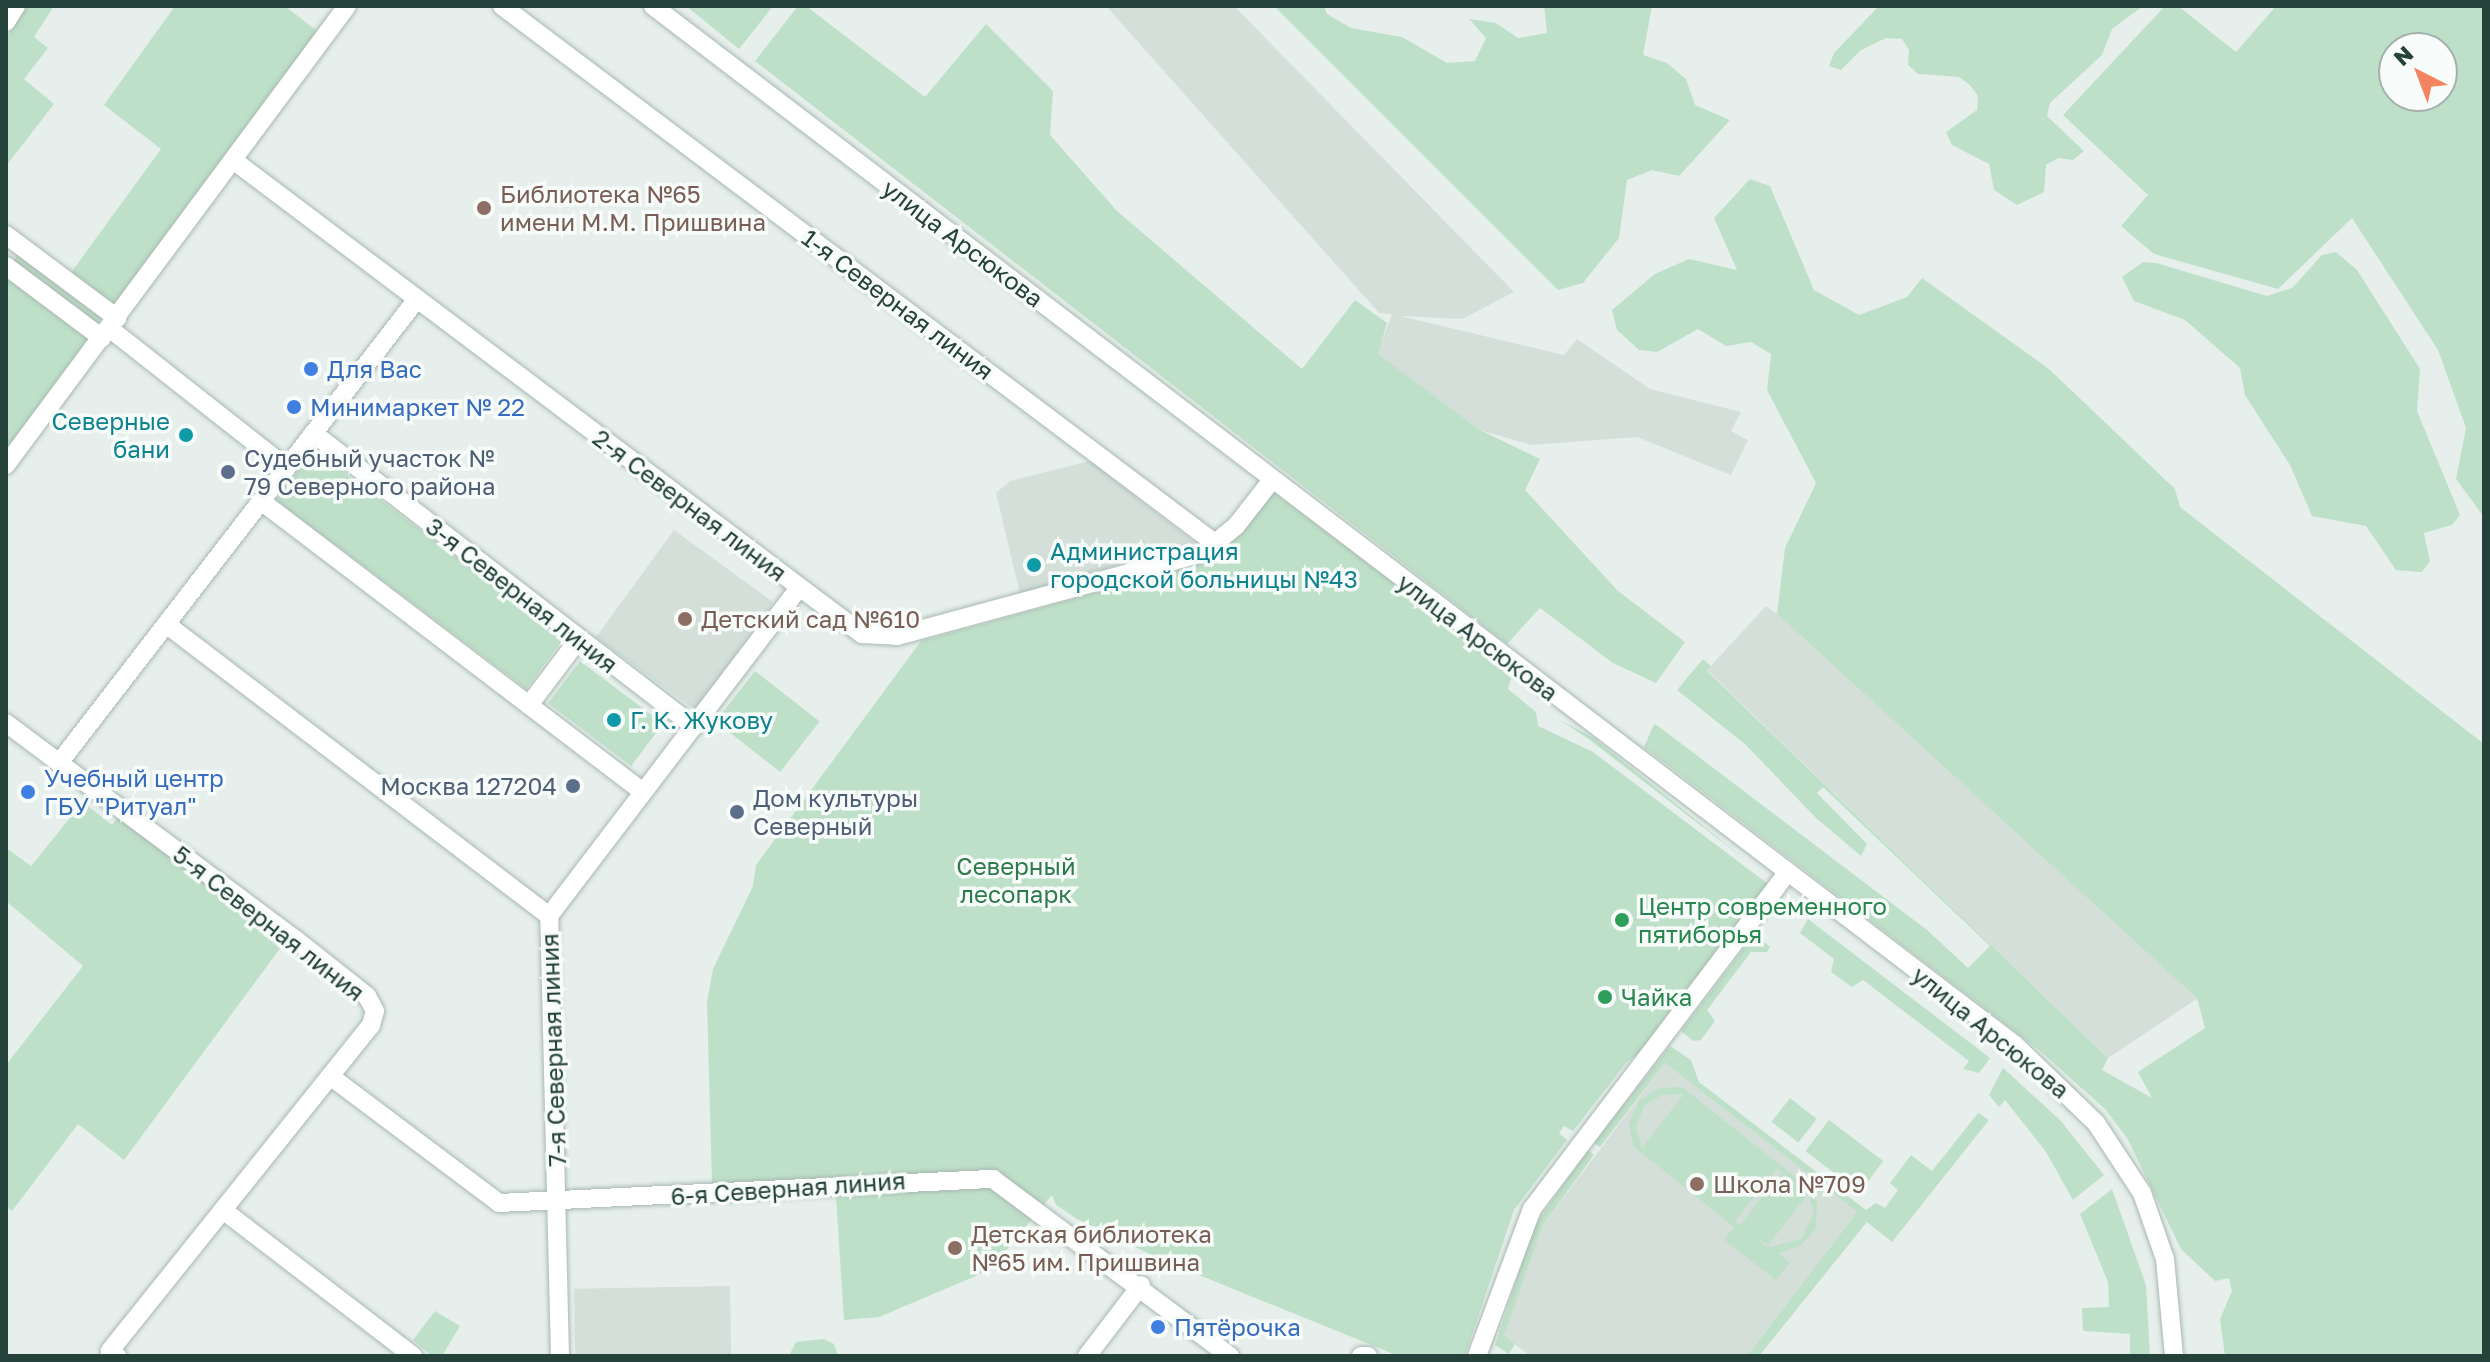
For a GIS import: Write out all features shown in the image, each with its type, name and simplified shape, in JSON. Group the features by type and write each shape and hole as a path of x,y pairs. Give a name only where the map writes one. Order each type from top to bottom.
{"street":[{"path":"6,22 16,6"},
{"path":"6,465 347,6"},
{"name":"1-я Северная линия","path":"502,6 1216,544"},
{"name":"улица Арсюкова","path":"653,6 2015,1045 2104,1134 2142,1193 2162,1248 2174,1356"},
{"name":"2-я Северная линия","path":"233,160 862,634 897,636 1203,553 1216,544 1272,480"},
{"path":"6,235 109,328 287,468"},
{"path":"6,266 109,328"},
{"path":"59,763 417,299"},
{"name":"3-я Северная линия","path":"313,433 694,726"},
{"path":"261,501 643,792"},
{"name":"7-я Северная линия","path":"560,1356 549,916 799,588"},
{"path":"166,624 549,916"},
{"path":"529,705 579,639"},
{"name":"5-я Северная линия","path":"6,723 367,996 375,1011 371,1025 106,1352"},
{"path":"1477,1356 1532,1209 1787,873"},
{"name":"6-я Северная линия","path":"330,1076 499,1203 944,1177 993,1179 1141,1285 1230,1356"},
{"path":"223,1210 413,1356"},
{"path":"1087,1356 1141,1285"},
{"path":"1361,1356 1368,1356"}],"shaded area":[{"path":"1106,6 1234,6 1514,292 1462,319 1400,316 1564,355 1577,339 1650,389 1741,412 1731,431 1748,440 1731,475 1637,437 1531,445 1480,430 1377,354 1392,314 1379,313"},
{"path":"1090,461 1194,542 1020,594 996,493 1010,481"},
{"name":"Детский сад №610","path":"674,530 774,602 695,710 596,638"},
{"path":"1766,606 2198,998 2108,1058 1707,670"},
{"name":"Школа №709","path":"1665,1063 1857,1212 1747,1356 1531,1356 1503,1336 1543,1225"},
{"path":"730,1286 731,1356 575,1356 574,1289"}],"green space":[{"path":"26,6 54,6 34,37 48,48 24,79 54,104 6,166 6,38"},
{"path":"175,6 285,6 322,35 117,311 70,274 161,149 104,105"},
{"path":"686,6 773,6 739,49"},
{"path":"798,6 806,6 925,97 986,24 1053,91 1050,135 1117,211 1302,369 1355,300 1387,323 1378,354 1480,430 1540,459 1525,490 1618,591 1685,642 1656,683 1613,663 1540,608 1507,644 755,61"},
{"path":"1274,6 1324,6 1327,14 1351,28 1402,37 1447,63 1475,61 1486,38 1469,19 1496,23 1518,38 1547,33 1544,6 1652,6 1643,55 1667,63 1686,79 1695,105 1730,120 1679,176 1652,170 1627,180 1619,238 1583,283 1558,290"},
{"path":"1879,6 2143,6 2112,29 2102,55 2050,103 2047,116 2084,151 2073,160 2058,158 2046,165 2044,192 2017,205 1994,190 1989,164 1952,145 1946,132 1977,110 1978,96 1970,85 1959,77 1918,74 1908,65 1909,50 1902,39 1886,38 1861,50 1841,70 1829,66 1834,53"},
{"path":"2165,6 2178,6 2236,52 2276,6 2484,6 2484,517 2456,479 2466,428 2438,350 2352,218 2278,289 2154,254 2121,226 2148,195 2063,115"},
{"path":"1750,179 1770,186 1814,290 1859,315 1907,297 1922,278 2049,369 2175,489 2180,507 2484,744 2484,1356 2225,1356 2220,1319 2232,1291 2229,1278 2215,1281 2181,1249 2127,1138 2105,1109 2039,1050 1644,747 1654,724 1658,726 1927,930 1968,968 1990,946 1823,787 1817,793 1867,844 1861,856 1815,817 1746,745 1677,690 1703,659 1711,666 1707,671 2108,1058 2102,1070 2152,1098 2138,1072 2205,1028 2197,998 1777,614 1785,548 1816,483 1767,390 1771,354 1751,342 1726,346 1698,329 1657,352 1639,350 1617,330 1612,310 1655,274 1689,259 1737,270 1714,218"},
{"path":"2336,252 2357,270 2420,369 2417,411 2460,515 2452,525 2424,533 2430,561 2422,572 2396,570 2366,526 2312,516 2290,465 2245,395 2240,368 2185,320 2134,301 2122,277 2143,262 2156,263 2267,296 2292,288 2322,255"},
{"path":"19,253 102,316 96,324 13,261"},
{"path":"6,274 95,341 6,458"},
{"path":"314,450 564,638 526,689 276,500"},
{"name":"Северный лесопарк","path":"1273,492 1513,672 1508,689 1536,712 1538,726 1593,752 1768,884 1642,1051 1626,1063 1573,1131 1564,1126 1559,1133 1567,1140 1514,1210 1465,1356 1396,1355 1162,1260 1077,1219 1056,1205 1052,1195 990,1270 879,1317 844,1320 836,1197 747,1203 746,1184 712,1184 707,1002 713,969 753,886 756,865 921,641 1215,560"},
{"path":"580,661 663,724 631,766 548,703"},
{"path":"755,671 820,721 780,772 716,721"},
{"path":"1560,720 1594,738 1752,865 1590,740"},
{"path":"83,802 112,825 119,816 284,943 124,1160 78,1124 12,1211 6,1206 6,1065 83,966 6,901 6,848 31,866"},
{"path":"1808,919 1990,1058 1979,1073 1963,1069 1969,1061 1863,980 1852,987 1831,972 1834,959 1800,933"},
{"path":"1755,934 1770,947 1767,952 1751,952 1707,1010 1715,1021 1701,1040 1693,1041 1681,1031"},
{"path":"1670,1046 1691,1060 1699,1082 1866,1210 1876,1203 1885,1208 1898,1190 1890,1183 1911,1155 1932,1171 1978,1113 1989,1120 1892,1242 1867,1222 1759,1356 1747,1356 1857,1212 1665,1063 1600,1147 1594,1143"},
{"path":"2003,1068 2060,1120 2104,1175 2073,1200 2046,1152 2005,1100 1999,1107 1989,1095"},
{"path":"1682,1087 1817,1194 1816,1229 1800,1246 1778,1253 1790,1263 1776,1280 1724,1240 1734,1227 1633,1146 1629,1123 1639,1101 1659,1088","holes":["1661,1095 1683,1095 1642,1148 1636,1128 1644,1106","1777,1169 1808,1193 1814,1213 1801,1239 1770,1247 1756,1237 1768,1245 1808,1194 1781,1173 1740,1225 1735,1221"]},
{"path":"1790,1098 1817,1119 1798,1143 1772,1122"},
{"path":"1829,1120 1883,1161 1860,1192 1806,1151"},
{"path":"1588,1150 1594,1155 1543,1225 1504,1335 1515,1344 1509,1354 1495,1345 1535,1225"},
{"path":"2112,1189 2146,1285 2150,1356 2130,1356 2130,1334 2083,1331 2082,1308 2109,1307 2108,1282 2080,1214"},
{"path":"435,1311 460,1326 442,1356 432,1356 413,1340"},
{"path":"824,1339 834,1344 838,1356 789,1356 796,1342"}],"place":[{"name":"Библиотека №65 имени М.М. Пришвина","path":"484,208"},
{"name":"Для Вас","path":"311,369"},
{"name":"Минимаркет № 22","path":"294,407"},
{"name":"Северные бани","path":"186,435"},
{"name":"Судебный участок № 79 Северного района","path":"228,472"},
{"name":"Администрация городской больницы №43","path":"1034,565"},
{"name":"Детский сад №610","path":"685,619"},
{"name":"Г. К. Жукову","path":"614,720"},
{"name":"Москва 127204","path":"573,786"},
{"name":"Учебный центр ГБУ \"Ритуал\"","path":"28,792"},
{"name":"Дом культуры Северный","path":"737,812"},
{"name":"Центр современного пятиборья","path":"1622,920"},
{"name":"Чайка","path":"1605,997"},
{"name":"Школа №709","path":"1697,1184"},
{"name":"Детская библиотека №65 им. Пришвина","path":"955,1248"},
{"name":"Пятёрочка","path":"1158,1327"}]}
